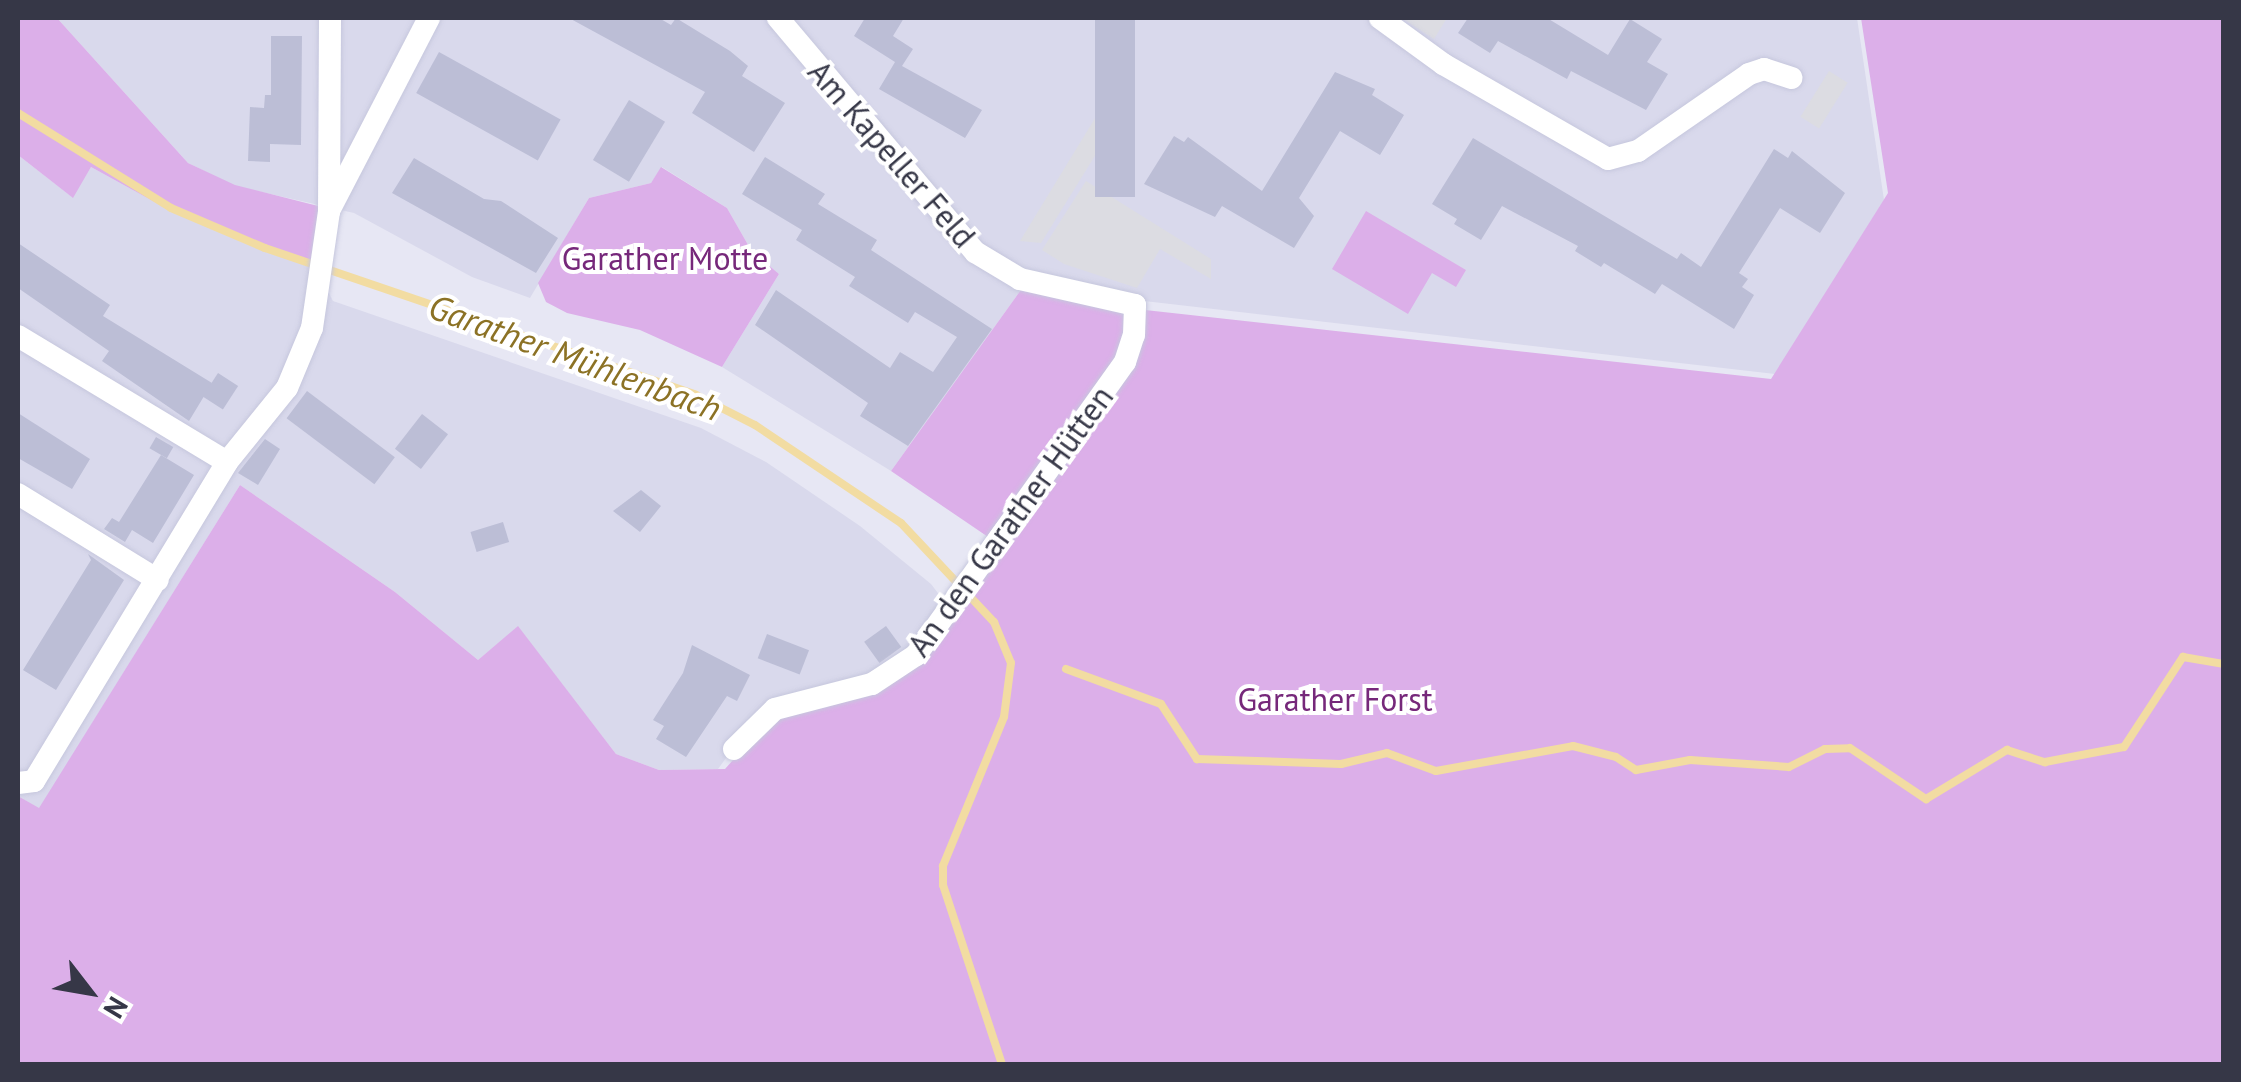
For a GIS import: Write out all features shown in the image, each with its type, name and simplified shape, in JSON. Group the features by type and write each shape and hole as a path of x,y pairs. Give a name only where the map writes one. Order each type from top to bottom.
{"street":[{"path":"18,783 34,781 226,462 287,388 312,328 329,212 330,18"},
{"path":"329,212 429,18"},
{"name":"Am Kapeller Feld","path":"778,18 975,252 1020,279 1135,305"},
{"path":"1380,18 1443,64 1608,158 1638,151 1749,74 1764,68 1792,78"},
{"name":"An den Garather Hütten","path":"734,749 775,710 892,676 956,605 1126,362 1135,305"},
{"path":"18,336 226,462"},
{"path":"18,494 158,580"}],"shaded area":[{"path":"57,18 1857,18 1884,200 1775,374 1023,287 891,471 722,367 779,274 751,250 727,208 662,167 651,183 589,198 530,298 472,277 354,213 235,186 188,163"},
{"path":"1401,18 1447,18 1434,39"},
{"path":"1829,71 1848,83 1819,128 1800,117"},
{"path":"1100,110 1122,112 1041,243 1020,241"},
{"path":"18,155 72,197 91,167 171,211 316,269 333,301 701,428 766,462 860,526 931,584 951,610 915,654 750,725 718,769 659,770 616,754 518,627 478,660 395,592 240,485 39,809 18,796"},
{"path":"1086,181 1211,259 1211,279 1160,249 1137,288 1064,264 1042,250"}],"green space":[{"path":"18,18 57,18 188,163 235,185 322,207 316,269 171,211 91,167 73,198 18,155"},
{"name":"Garather Forst","path":"1861,18 2223,18 2223,1064 18,1064 18,796 39,808 240,485 395,592 478,660 518,626 616,754 659,770 725,769 774,714 878,686 997,543 891,471 1023,287 1136,309 1771,379 1888,193"},
{"name":"Garather Motte","path":"661,167 727,208 751,250 779,274 722,367 640,330 567,313 546,302 538,283 589,198 651,183"},
{"path":"1366,211 1466,270 1456,287 1432,273 1408,314 1332,269"}],"building":[{"path":"569,18 659,18 671,25 676,18 730,51 748,66 742,76 785,103 754,152 692,113 705,92"},
{"path":"865,18 904,18 893,36 913,49 902,66 982,110 965,138 879,89 895,62 854,36"},
{"path":"1095,18 1135,18 1135,197 1095,197"},
{"path":"1468,18 1547,18 1608,55 1630,19 1662,39 1647,62 1668,74 1646,110 1571,71 1567,79 1498,41 1490,53 1458,33"},
{"path":"271,36 302,36 301,145 270,144 270,162 248,161 250,107 264,108 265,95 271,95"},
{"path":"439,52 561,119 538,160 416,93"},
{"path":"1335,72 1375,89 1372,95 1404,115 1380,155 1340,131 1299,198 1314,216 1294,248 1222,206 1215,217 1144,184 1174,136 1184,142 1188,137 1262,191"},
{"path":"629,100 665,122 629,182 593,160"},
{"path":"1473,138 1677,259 1681,253 1701,267 1774,149 1788,158 1792,151 1845,193 1820,233 1780,208 1739,273 1748,279 1742,287 1754,295 1734,329 1662,284 1655,294 1604,263 1601,267 1575,251 1578,246 1502,206 1481,240 1454,224 1457,219 1432,204"},
{"path":"765,157 825,194 818,204 877,240 871,250 992,329 908,446 860,416 868,403 755,325 776,290 890,368 900,352 933,372 957,337 915,312 908,323 849,286 855,277 796,240 802,230 742,194"},
{"path":"414,158 484,199 501,201 558,238 536,273 392,193"},
{"path":"18,243 110,305 103,316 212,383 189,421 102,361 109,351 18,288"},
{"path":"218,373 238,386 223,410 203,396"},
{"path":"307,391 395,457 374,484 287,418"},
{"path":"18,413 90,459 72,489 18,458"},
{"path":"422,414 448,434 421,469 395,449"},
{"path":"156,437 173,447 167,458 150,448"},
{"path":"265,439 280,449 258,485 238,473"},
{"path":"161,455 194,475 153,543 132,530 125,542 104,529 112,518 119,522"},
{"path":"641,490 661,506 640,532 613,511"},
{"path":"503,522 509,542 477,552 470,532"},
{"path":"88,554 124,580 56,690 23,670 91,560"},
{"path":"886,626 901,647 879,663 864,642"},
{"path":"767,634 809,650 800,674 758,658"},
{"path":"692,645 750,675 737,701 727,696 686,757 656,739 664,726 653,720 683,673"}],"waterway":[{"name":"Garather Mühlenbach","path":"18,113 171,208 265,248 696,395 755,425 901,523 994,622 1011,663 1004,717 943,866 943,885 1002,1064"},
{"path":"1066,669 1161,704 1197,759 1341,764 1387,753 1436,771 1573,746 1616,757 1636,770 1690,760 1789,767 1825,749 1850,748 1926,799 2007,750 2045,762 2124,747 2183,657 2224,664"}]}
